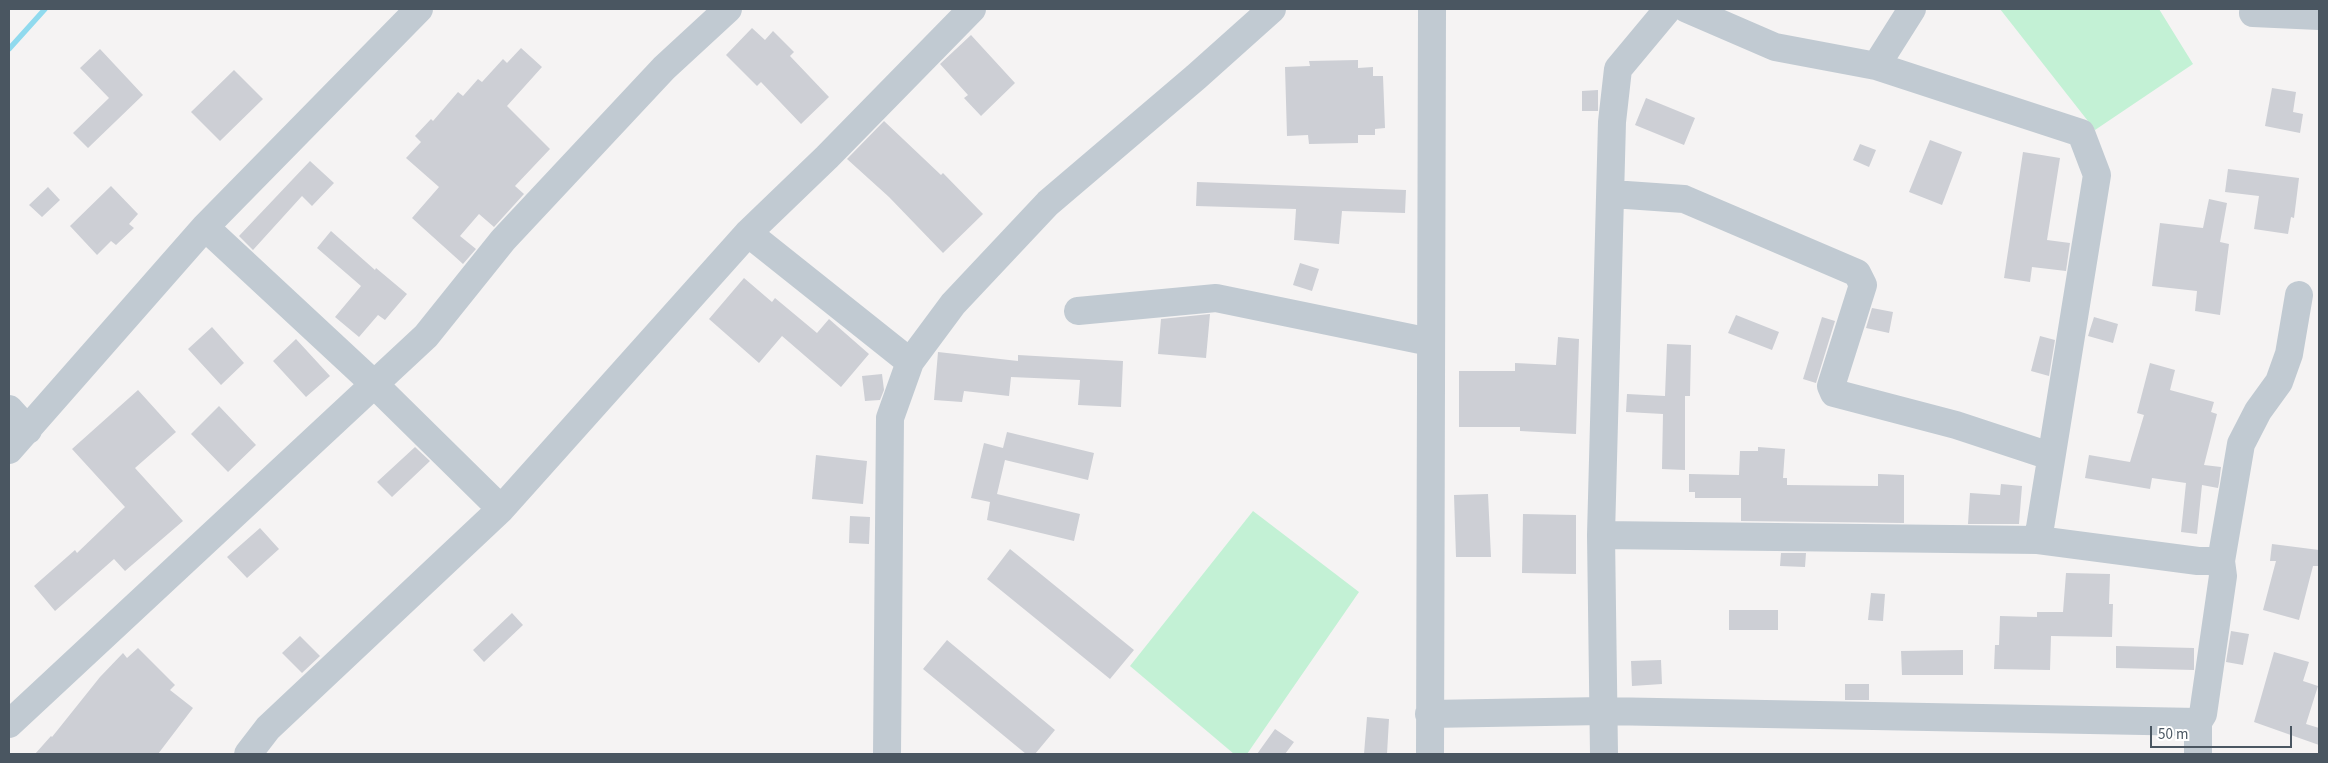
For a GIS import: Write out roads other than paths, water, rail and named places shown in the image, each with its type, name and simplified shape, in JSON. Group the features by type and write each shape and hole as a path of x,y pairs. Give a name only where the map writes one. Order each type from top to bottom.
{"street":[{"path":"9,450 205,227 419,9"},
{"path":"9,724 426,336 503,240 657,75 728,9"},
{"path":"248,754 268,728 501,509 748,233 972,9"},
{"path":"888,754 890,418 910,362 953,304 1048,203 1196,77 1272,9"},
{"path":"1430,754 1432,9"},
{"path":"1604,754 1601,535 1612,194 1612,122 1618,69 1668,9"},
{"path":"1687,9 1775,48 1876,66 2081,133 2097,176 2050,456 2038,540"},
{"path":"1876,66 1912,9"},
{"path":"2252,13 2319,16"},
{"path":"1612,194 1684,199 1857,273 1863,285 1831,386 1834,393 1956,424 2050,456"},
{"path":"205,227 374,384 501,509"},
{"path":"748,233 910,362"},
{"path":"2198,754 2198,722 2203,714 2222,576 2221,561 2240,444 2258,410 2279,382 2288,354 2299,295"},
{"path":"1078,311 1216,298 1430,342"},
{"path":"9,409 28,430"},
{"path":"1601,535 2038,540 2198,561 2221,561"},
{"path":"1429,714 1604,711 2198,722"}],"waterway":[{"path":"9,49 45,9"}]}
